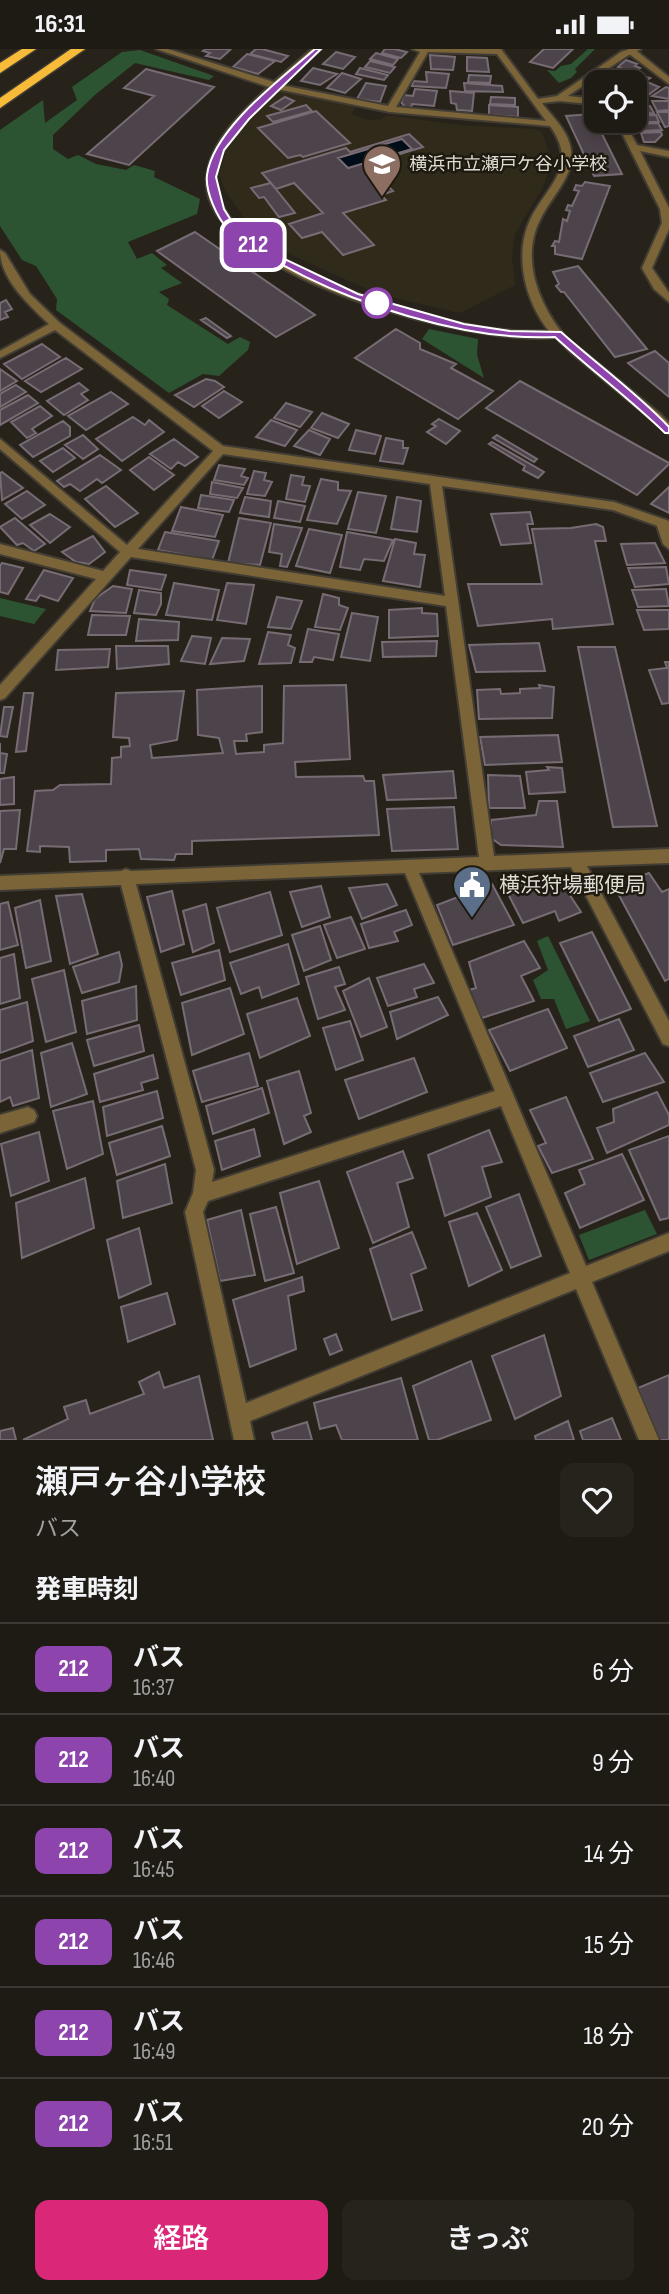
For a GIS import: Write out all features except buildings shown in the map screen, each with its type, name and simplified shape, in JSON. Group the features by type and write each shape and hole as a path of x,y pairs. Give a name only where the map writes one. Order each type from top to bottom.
{"highway":[{"path":"0,69 19,53 30,49"},
{"path":"0,88 58,49"},
{"path":"0,104 79,49"}],"street":[{"path":"160,49 276,86 390,109 451,117 552,124"},
{"path":"181,56 190,49"},
{"path":"317,49 276,86 230,134 214,165 211,177 213,190 219,209 231,227 275,258 355,296 464,327 510,334 558,334"},
{"path":"390,109 420,50 498,50 563,138 567,150 566,172 531,230 527,252 535,302 558,334 597,370 634,396 669,430"},
{"path":"560,98 634,50 669,81"},
{"path":"535,102 560,98 584,101"},
{"path":"626,133 664,209 667,223 647,268 669,299"},
{"path":"633,147 669,153"},
{"path":"0,253 26,296 56,325 220,450 614,506 666,524 669,544"},
{"path":"0,355 56,325"},
{"path":"0,443 128,552 452,602"},
{"path":"0,694 220,450"},
{"path":"436,482 486,863"},
{"path":"0,549 106,577"},
{"path":"0,883 669,856"},
{"path":"575,859 669,1038"},
{"path":"409,866 649,1440"},
{"path":"126,876 205,1170 202,1193 194,1212 244,1440"},
{"path":"202,1193 505,1096"},
{"path":"0,1124 28,1115"},
{"path":"238,1416 669,1242"}],"shaded area":[{"name":"横浜市立瀬戸ケ谷小学校","path":"282,90 356,107 351,114 369,120 381,119 387,115 459,125 534,129 542,132 552,162 543,187 515,234 512,257 515,285 460,313 386,296 358,285 294,256 254,231 225,191 219,174 226,150 237,133 275,93"}],"green space":[{"path":"588,49 595,49 575,69 577,72 571,78 559,83 547,70 555,71 561,66 571,64"},
{"path":"140,50 214,76 209,80 135,63 96,94 53,135 53,149 68,159 78,155 96,164 126,170 134,165 155,171 154,177 200,199 197,214 128,242 137,259 152,253 167,265 161,268 182,283 159,292 169,299 167,305 228,344 240,337 250,342 248,350 219,376 203,374 169,393 56,310 57,299 36,266 22,260 0,226 0,130 43,100 45,123 77,100 72,87 122,52"},
{"path":"429,329 478,339 477,355 484,378 422,339"},
{"path":"0,598 46,609 34,624 0,616"},
{"path":"548,936 590,1021 566,1029 554,999 541,999 533,980 548,970 537,941"},
{"path":"645,1210 657,1234 589,1260 579,1235"}],"water":[{"path":"402,139 412,149 348,168 338,158"}],"bus line":[{"name":"212","path":"318,49 288,74 230,134 220,149 211,177 219,209 231,227 275,258 329,286 355,296 464,327 510,334 558,334 597,370 634,396 669,430"}],"place":[{"name":"横浜市立瀬戸ケ谷小学校","path":"382,198"},
{"name":"横浜狩場郵便局","path":"472,919"}]}
